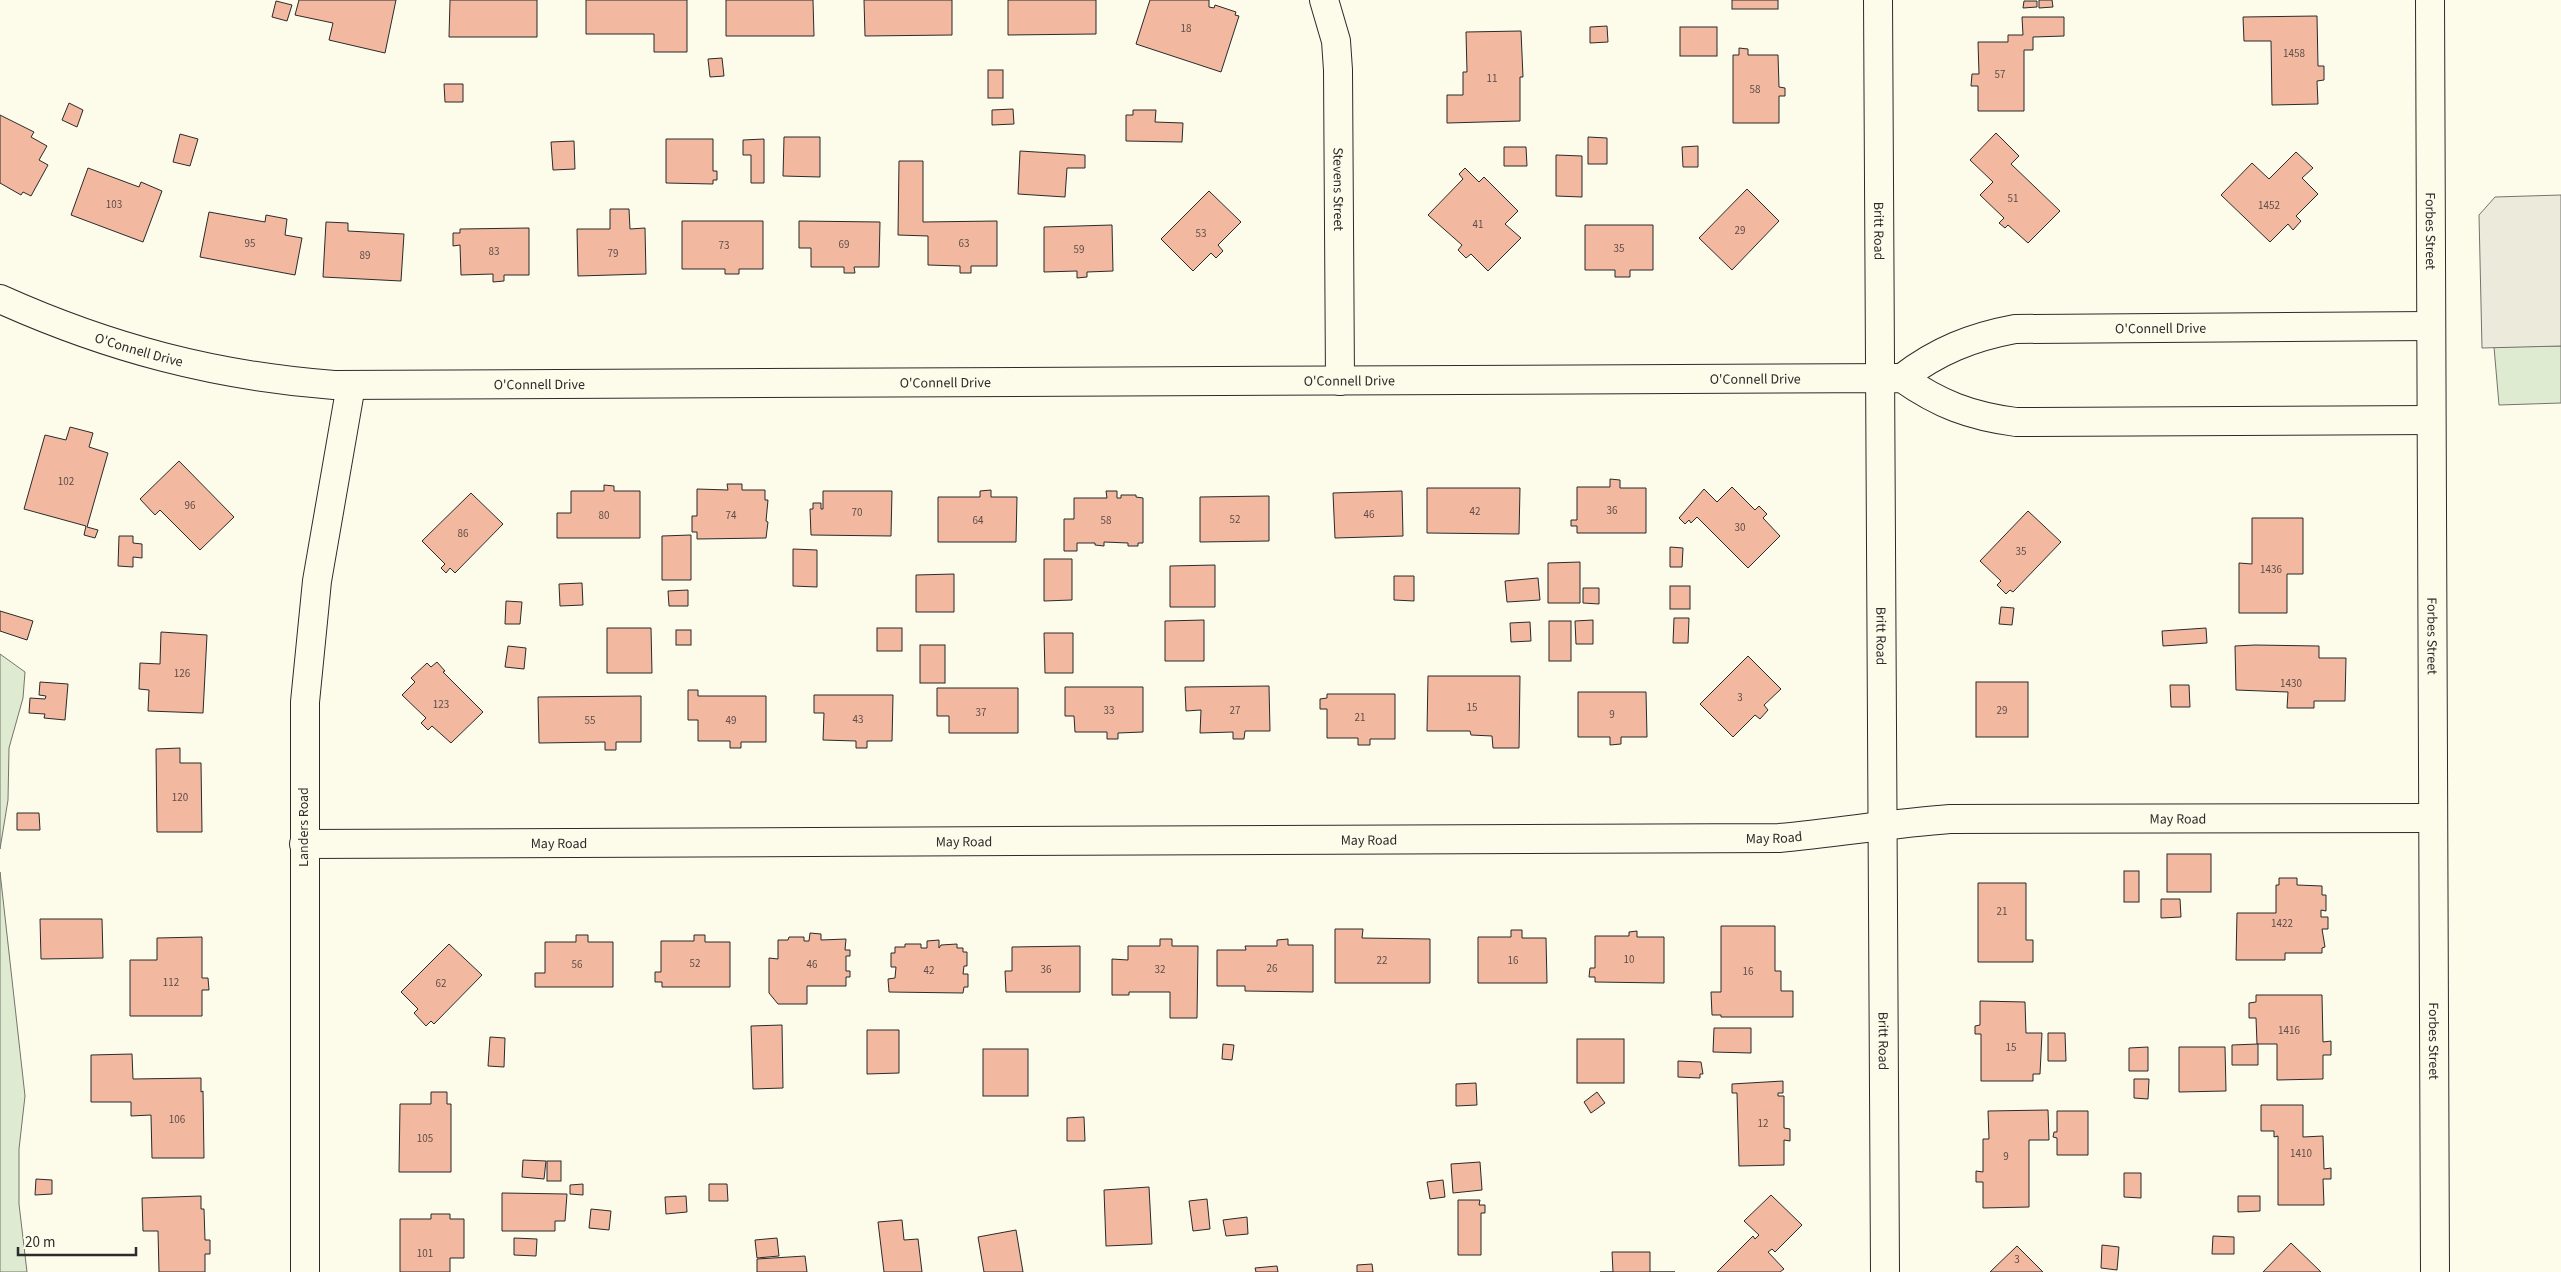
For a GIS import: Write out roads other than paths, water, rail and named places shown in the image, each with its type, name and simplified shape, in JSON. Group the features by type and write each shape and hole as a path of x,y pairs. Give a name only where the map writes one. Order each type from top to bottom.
{"street":[{"name":"Stevens Street","path":"1324,0 1336,40 1338,70 1340,381"},
{"name":"Britt Road","path":"1878,0 1891,378 1882,826 1885,1272"},
{"name":"Forbes Street","path":"2430,0 2435,1272"},
{"name":"O'Connell Drive","path":"0,299 76,331 177,362 282,381 351,385 1891,378 1966,340 2016,329 2431,326"},
{"path":"1891,378 1944,404 1991,419 2016,422 2431,420"},
{"name":"Landers Road","path":"305,1272 304,702 309,641 317,581 351,385"},
{"name":"May Road","path":"304,844 1779,838 1950,820 2433,818"}]}
